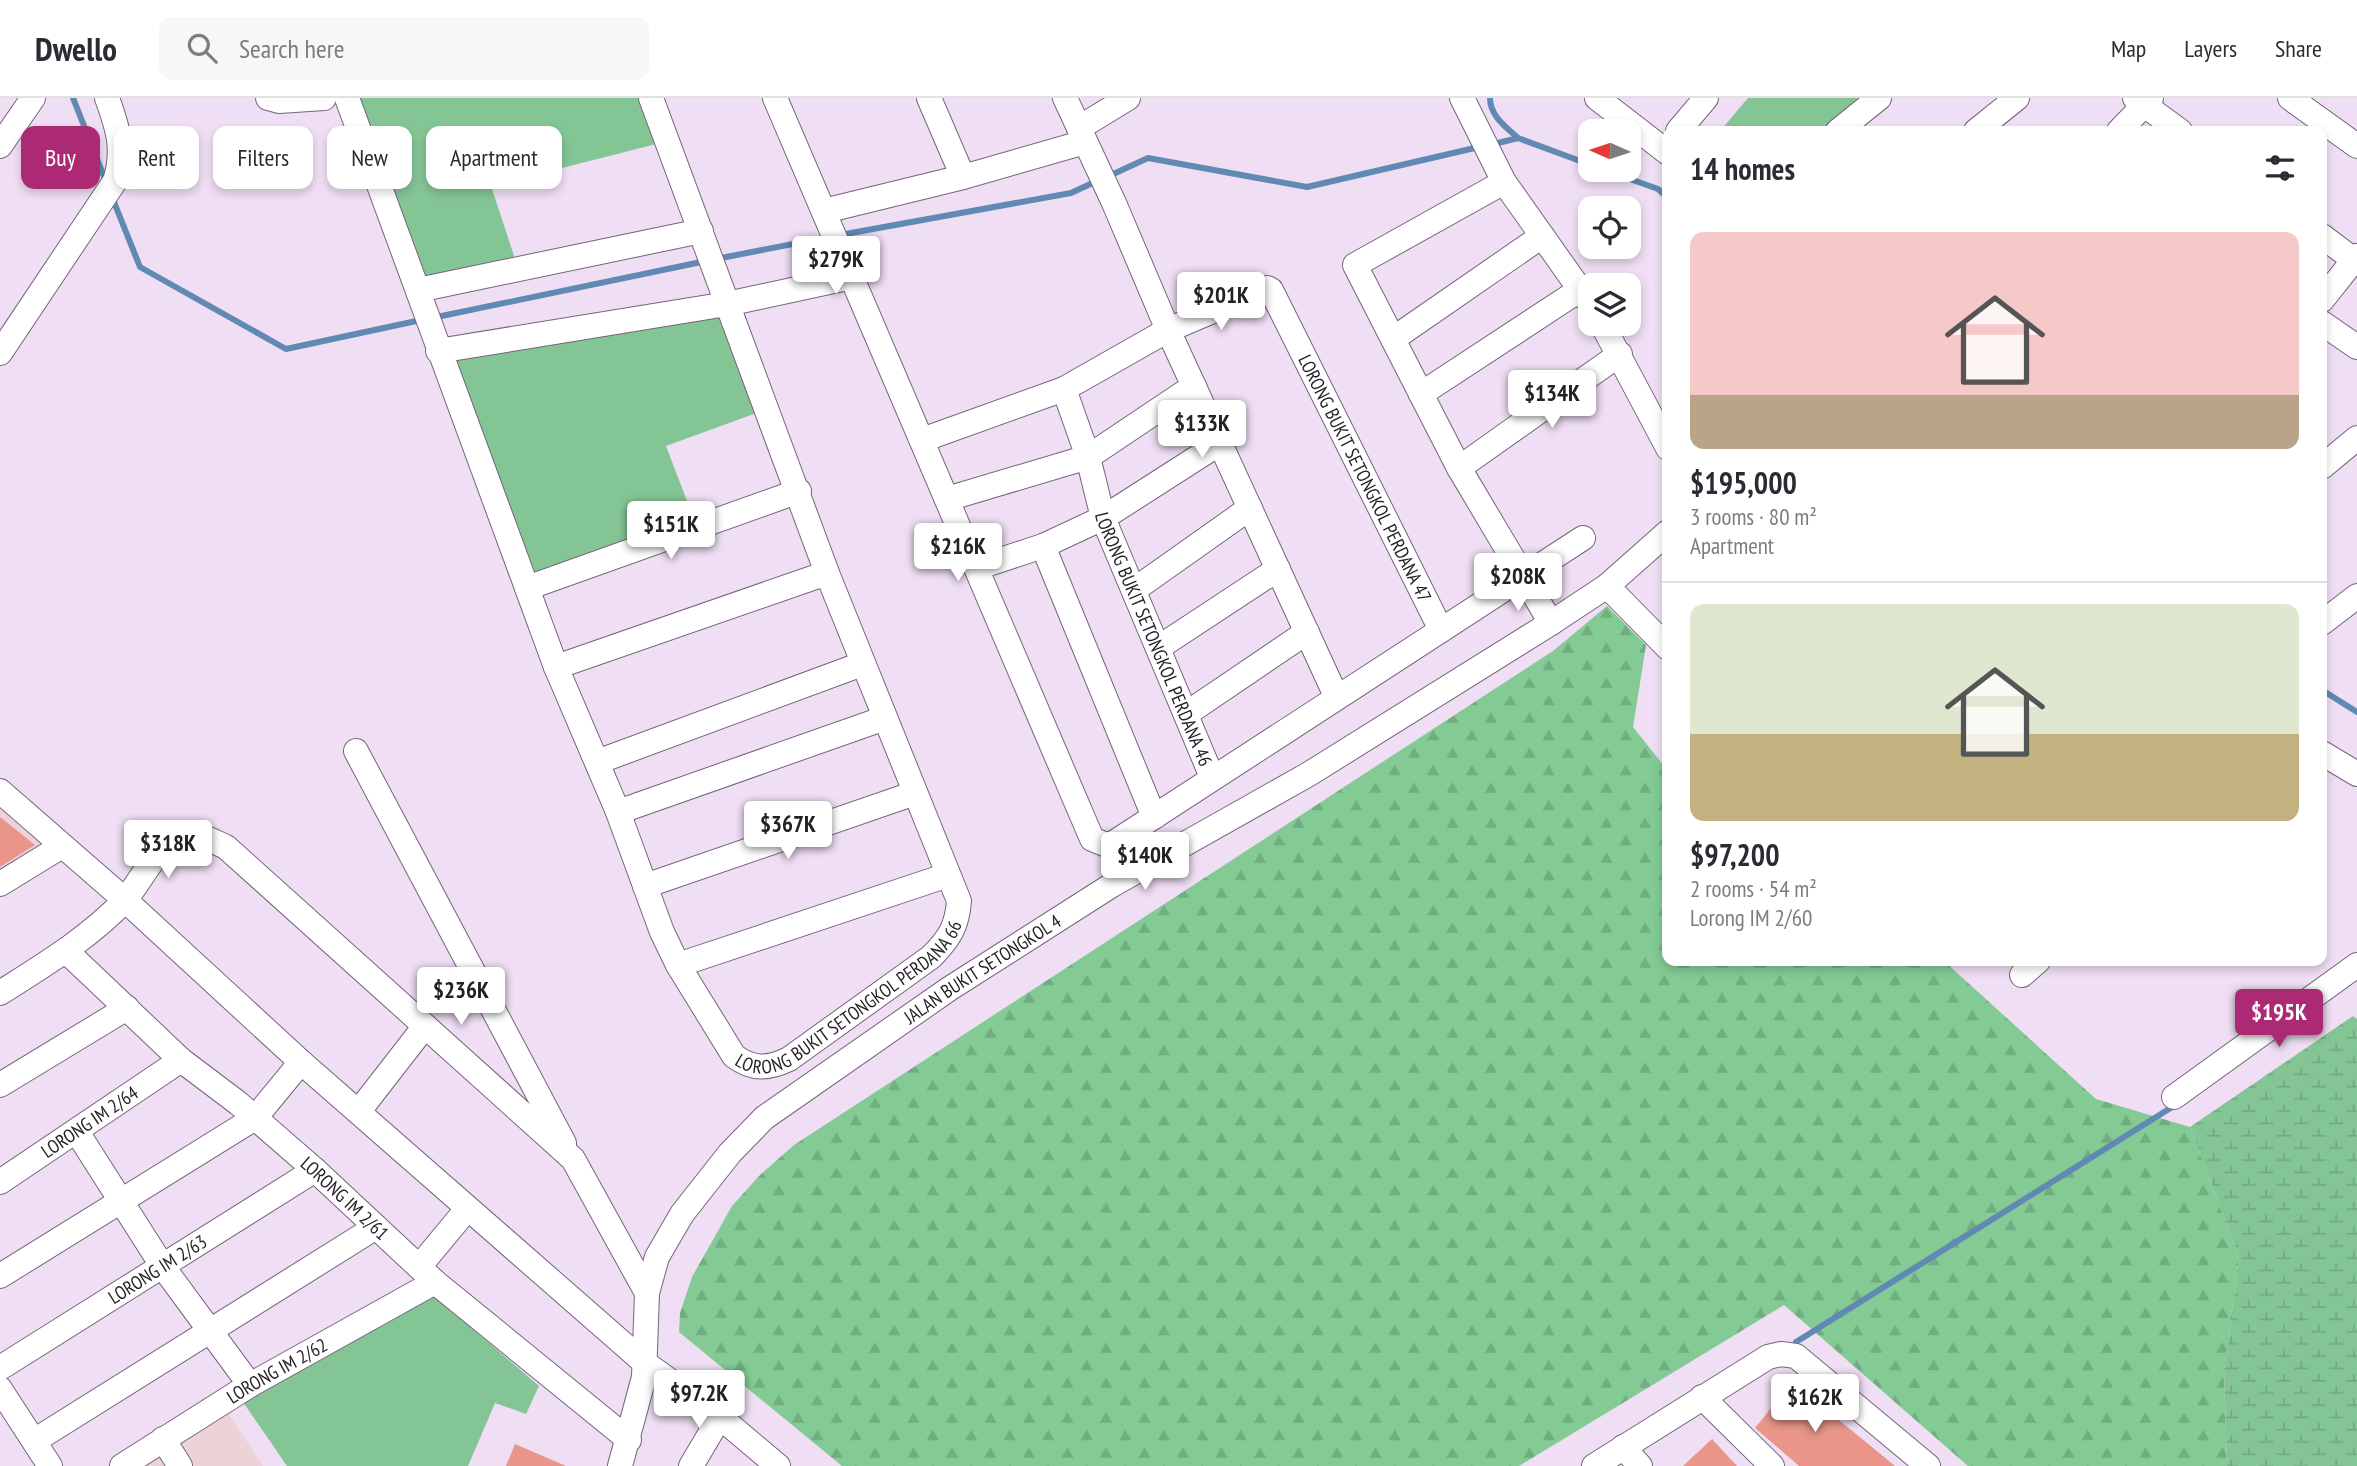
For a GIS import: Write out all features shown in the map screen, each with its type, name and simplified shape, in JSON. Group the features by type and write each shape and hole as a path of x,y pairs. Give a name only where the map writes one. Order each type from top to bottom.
{"street":[{"path":"0,146 33,98"},
{"path":"0,353 109,191 121,162 121,134 107,98"},
{"path":"268,98 279,101 324,98"},
{"name":"LORONG BUKIT SETONGKOL PERDANA 66","path":"347,98 556,667 618,812 662,932 678,965 734,1056 748,1066 775,1066 789,1059 932,957 948,940 957,923 959,901 948,875"},
{"path":"651,98 799,491 827,573 948,875 678,965"},
{"path":"775,98 1092,839 1109,846 1212,777"},
{"path":"929,98 963,177"},
{"path":"1065,98 1114,203 1168,330 1336,695"},
{"path":"825,213 963,177 1083,138 1128,98"},
{"path":"1462,98 1504,182 1578,286"},
{"path":"1597,98 1662,140"},
{"path":"1683,126 1706,98"},
{"path":"1844,126 1879,98"},
{"path":"1982,126 2017,98"},
{"path":"2290,98 2357,146"},
{"path":"2123,126 2144,100 2174,126"},
{"path":"1504,182 1358,262 1356,269 1459,468 1550,623"},
{"path":"421,299 701,231"},
{"path":"1392,339 1542,236"},
{"path":"2327,239 2356,258 2327,294"},
{"path":"436,345 727,304 850,272"},
{"name":"LORONG BUKIT SETONGKOL PERDANA 47","path":"1168,330 1263,288 1271,290 1441,630"},
{"path":"1421,394 1578,302"},
{"path":"2327,326 2357,347"},
{"path":"922,440 1064,389 1168,330"},
{"path":"1609,336 1662,436"},
{"path":"1459,468 1619,354"},
{"path":"947,499 1088,457 1194,386"},
{"name":"LORONG BUKIT SETONGKOL PERDANA 46","path":"1064,389 1088,457 1103,518 1212,777 1336,695 1523,580 1583,538"},
{"path":"2327,463 2357,438"},
{"path":"976,568 1043,546 1103,518 1220,443"},
{"path":"527,587 799,491"},
{"path":"1134,590 1250,508"},
{"name":"JALAN BUKIT SETONGKOL 4","path":"620,1466 629,1440 645,1363 647,1293 657,1257 682,1214 730,1153 774,1110 938,996 1112,884 1308,774 1550,623 1607,586 1662,537"},
{"path":"1043,546 1154,817"},
{"path":"1158,648 1278,569"},
{"path":"556,667 827,573"},
{"path":"1607,586 1662,642"},
{"path":"2327,619 2357,596"},
{"path":"1186,714 1307,632"},
{"path":"597,762 862,664"},
{"path":"618,812 885,718"},
{"path":"356,751 647,1293"},
{"path":"2327,756 2357,774"},
{"path":"0,790 467,1209 645,1363 720,1417 775,1465"},
{"path":"645,886 915,793"},
{"path":"0,993 66,951 125,900 168,842 181,836 198,835 226,847 573,1159"},
{"path":"0,884 62,846"},
{"name":"LORONG IM 2/61","path":"66,951 181,1060 255,1118 315,1170 427,1275 629,1440"},
{"path":"2174,1097 2357,965"},
{"path":"0,1085 127,1008"},
{"path":"359,1111 425,1026"},
{"name":"LORONG IM 2/64","path":"0,1182 181,1060"},
{"path":"0,1276 255,1118 301,1062"},
{"path":"77,1132 163,1267 207,1331 250,1385"},
{"name":"LORONG IM 2/63","path":"0,1368 315,1170"},
{"path":"427,1275 467,1209"},
{"path":"34,1441 376,1227"},
{"name":"LORONG IM 2/62","path":"122,1466 427,1275"},
{"path":"1594,1466 1768,1357 1781,1354 1796,1356 1928,1466"},
{"path":"0,1389 50,1466"},
{"path":"1702,1397 1772,1466"},
{"path":"691,1466 720,1417"},
{"path":"163,1439 180,1466"},
{"path":"1623,1447 1640,1466"}],"shaded area":[{"path":"0,800 50,842 0,880"},
{"path":"225,1408 263,1466 135,1466"}],"green space":[{"path":"348,98 651,98 668,141 562,168 562,126 426,126 426,189 492,189 515,259 425,278 387,189 412,189 412,126 360,126"},
{"path":"1748,98 1869,98 1834,126 1724,126"},
{"path":"721,313 762,411 666,446 697,527 527,588 438,351"},
{"path":"1607,606 1646,645 1633,727 1662,763 1662,966 1950,966 2096,1099 2190,1127 2239,1257 2224,1371 2227,1466 1968,1466 1784,1305 1519,1466 842,1466 679,1332 680,1313 692,1277 732,1206 760,1175 794,1145 1553,651"},
{"path":"2353,1016 2357,1019 2357,1466 2227,1466 2224,1371 2239,1257 2190,1127"},
{"path":"431,1293 539,1386 526,1414 495,1403 468,1466 287,1466 243,1402"}],"building":[{"path":"0,817 35,845 0,867"},
{"path":"1792,1382 1895,1466 1799,1466 1755,1428"},
{"path":"1712,1439 1737,1466 1683,1466"},
{"path":"515,1444 566,1466 506,1466"}],"waterway":[{"path":"73,98 107,184"},
{"path":"1490,98 1496,116 1518,138"},
{"path":"1490,145 1518,138 1578,160"},
{"path":"1109,176 1148,158 1307,187 1479,147"},
{"path":"840,235 1071,193 1099,180"},
{"path":"1638,182 1662,193"},
{"path":"112,197 140,267 286,349 421,320"},
{"path":"716,259 829,237"},
{"path":"432,318 706,261"},
{"path":"2327,693 2357,712"},
{"path":"1796,1342 2177,1104"}]}
